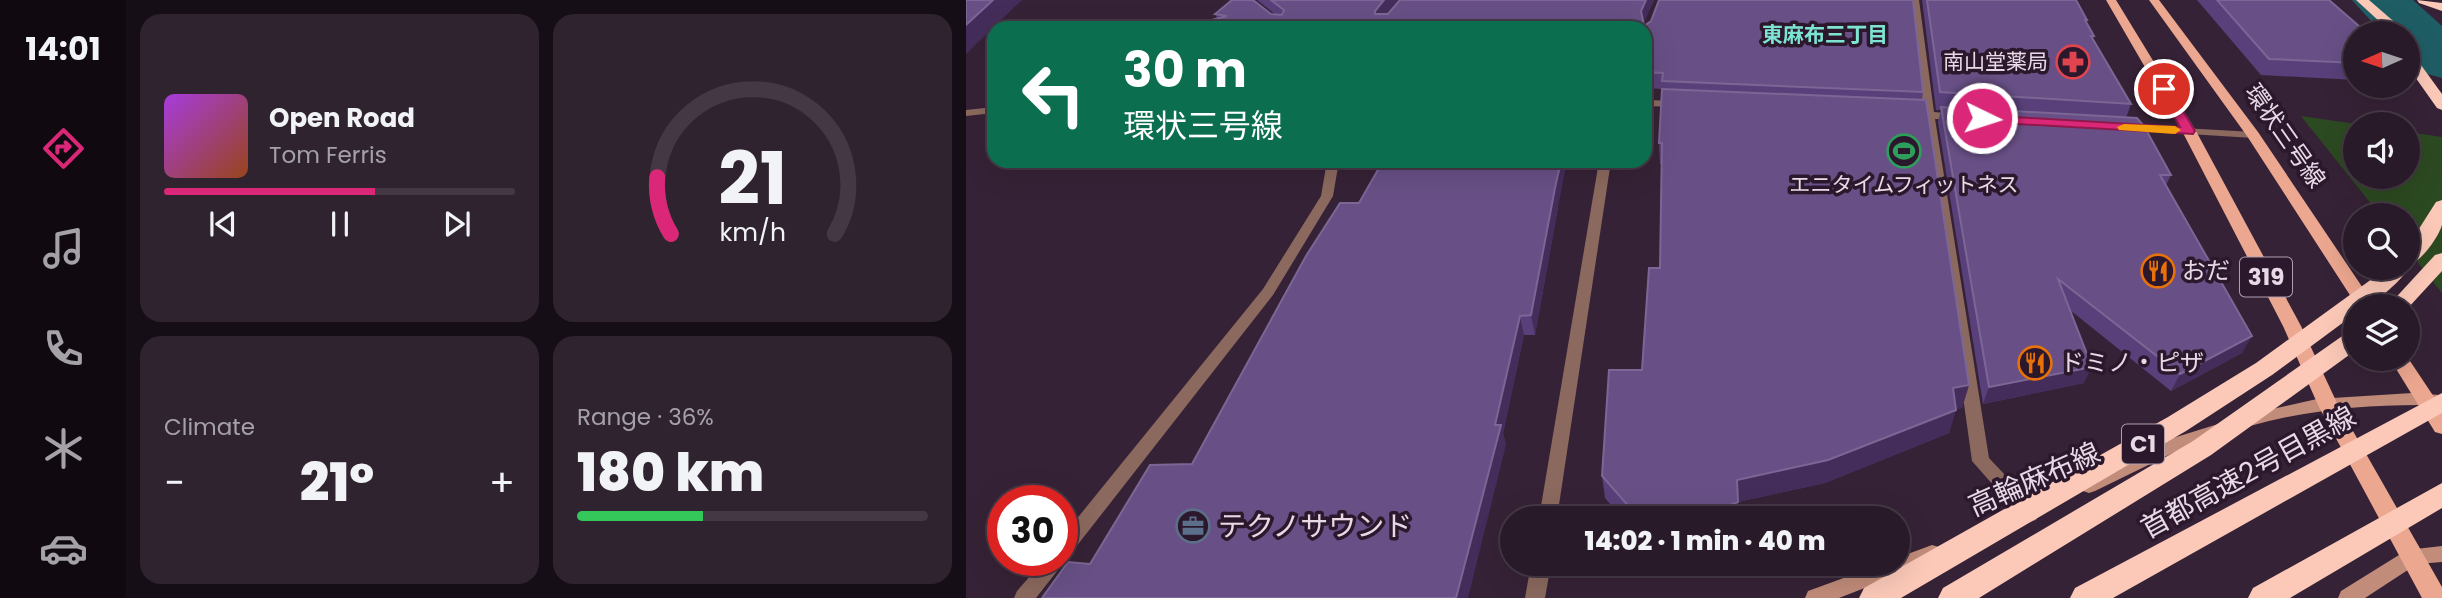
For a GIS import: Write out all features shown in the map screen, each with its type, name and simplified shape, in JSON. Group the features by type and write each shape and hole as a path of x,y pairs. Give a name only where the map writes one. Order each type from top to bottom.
{"highway":[{"path":"2347,0 2371,21"},
{"path":"2362,0 2386,21"},
{"path":"2423,0 2442,5"},
{"path":"2436,0 2442,5"},
{"path":"2420,55 2442,80"},
{"path":"2420,74 2442,105"},
{"path":"2420,245 2442,206"},
{"path":"2409,294 2442,259"},
{"name":"C1","path":"1874,598 2177,425 2264,369 2386,280"},
{"name":"C1","path":"1952,598 2202,448 2343,347"},
{"name":"首都高速2号目黒線","path":"2085,598 2436,400"},
{"path":"2263,598 2442,494"}],"main road":[{"name":"319","path":"2111,0 2189,131 2291,326 2328,405 2435,598"},
{"name":"環状三号線","path":"2154,0 2253,135 2358,294"},
{"path":"2410,371 2436,400 2442,426"},
{"name":"高輪麻布線","path":"1815,598 2031,514 2176,444 2279,411 2328,405 2436,400"},
{"path":"2348,598 2414,556 2442,554"}],"street":[{"path":"1915,0 1928,115 1981,461 2031,514"},
{"path":"1652,103 1685,104"},
{"path":"966,113 987,111"},
{"path":"1902,114 1969,118"},
{"path":"2116,127 2253,135"},
{"path":"1078,532 1268,292 1327,196 1332,168"},
{"path":"1550,506 1604,168"},
{"path":"1024,598 1043,576"},
{"path":"1535,598 1539,576"}],"green space":[{"path":"2301,116 2343,122 2343,169"},
{"path":"2420,134 2442,137 2442,293 2420,265 2420,203 2370,203 2359,189 2420,189"}],"building":[{"path":"966,0 993,0 966,25"},
{"path":"1232,0 1253,0 1271,14 1282,15 1284,10 1271,0 1384,0 1375,14 1388,14 1400,0 1646,0 1641,11 1643,21 1208,21 1227,16 1215,14"},
{"path":"1659,0 1913,0 1923,92 1662,81 1663,73 1652,72 1651,21"},
{"path":"1927,0 2076,0 2094,36 2091,36 2131,104 1940,92"},
{"path":"2217,0 2329,0 2353,21 2343,21 2343,62 2269,59"},
{"path":"1662,89 1926,100 1969,385 1953,388 1956,410 1828,460 1737,480 1738,502 1728,506 1628,506 1602,476 1609,370 1642,370 1649,268 1660,268 1662,143 1659,143"},
{"path":"1941,107 2137,118 2171,175 2160,175 2252,336 2180,374 2058,279 2092,367 1989,387"},
{"path":"1379,168 1559,168 1531,315 1520,316 1495,425 1501,425 1456,598 1042,598 1058,576 1078,576 1078,563 1090,564 1150,465 1192,464 1306,256 1340,203 1359,203"}],"waterway":[{"path":"2380,0 2442,59"}],"slow traffic":[{"path":"2124,127 2175,130"}],"place":[{"name":"南山堂薬局","path":"2073,62"},
{"name":"エニタイムフィットネス","path":"1904,151"},
{"name":"おだ","path":"2158,271"},
{"name":"ドミノ・ピザ","path":"2035,363"},
{"name":"テクノサウンド","path":"1193,526"}],"district":[{"name":"東麻布三丁目","path":"1825,35"}],"route":[{"path":"1982,118 2189,131 2164,89"}]}
